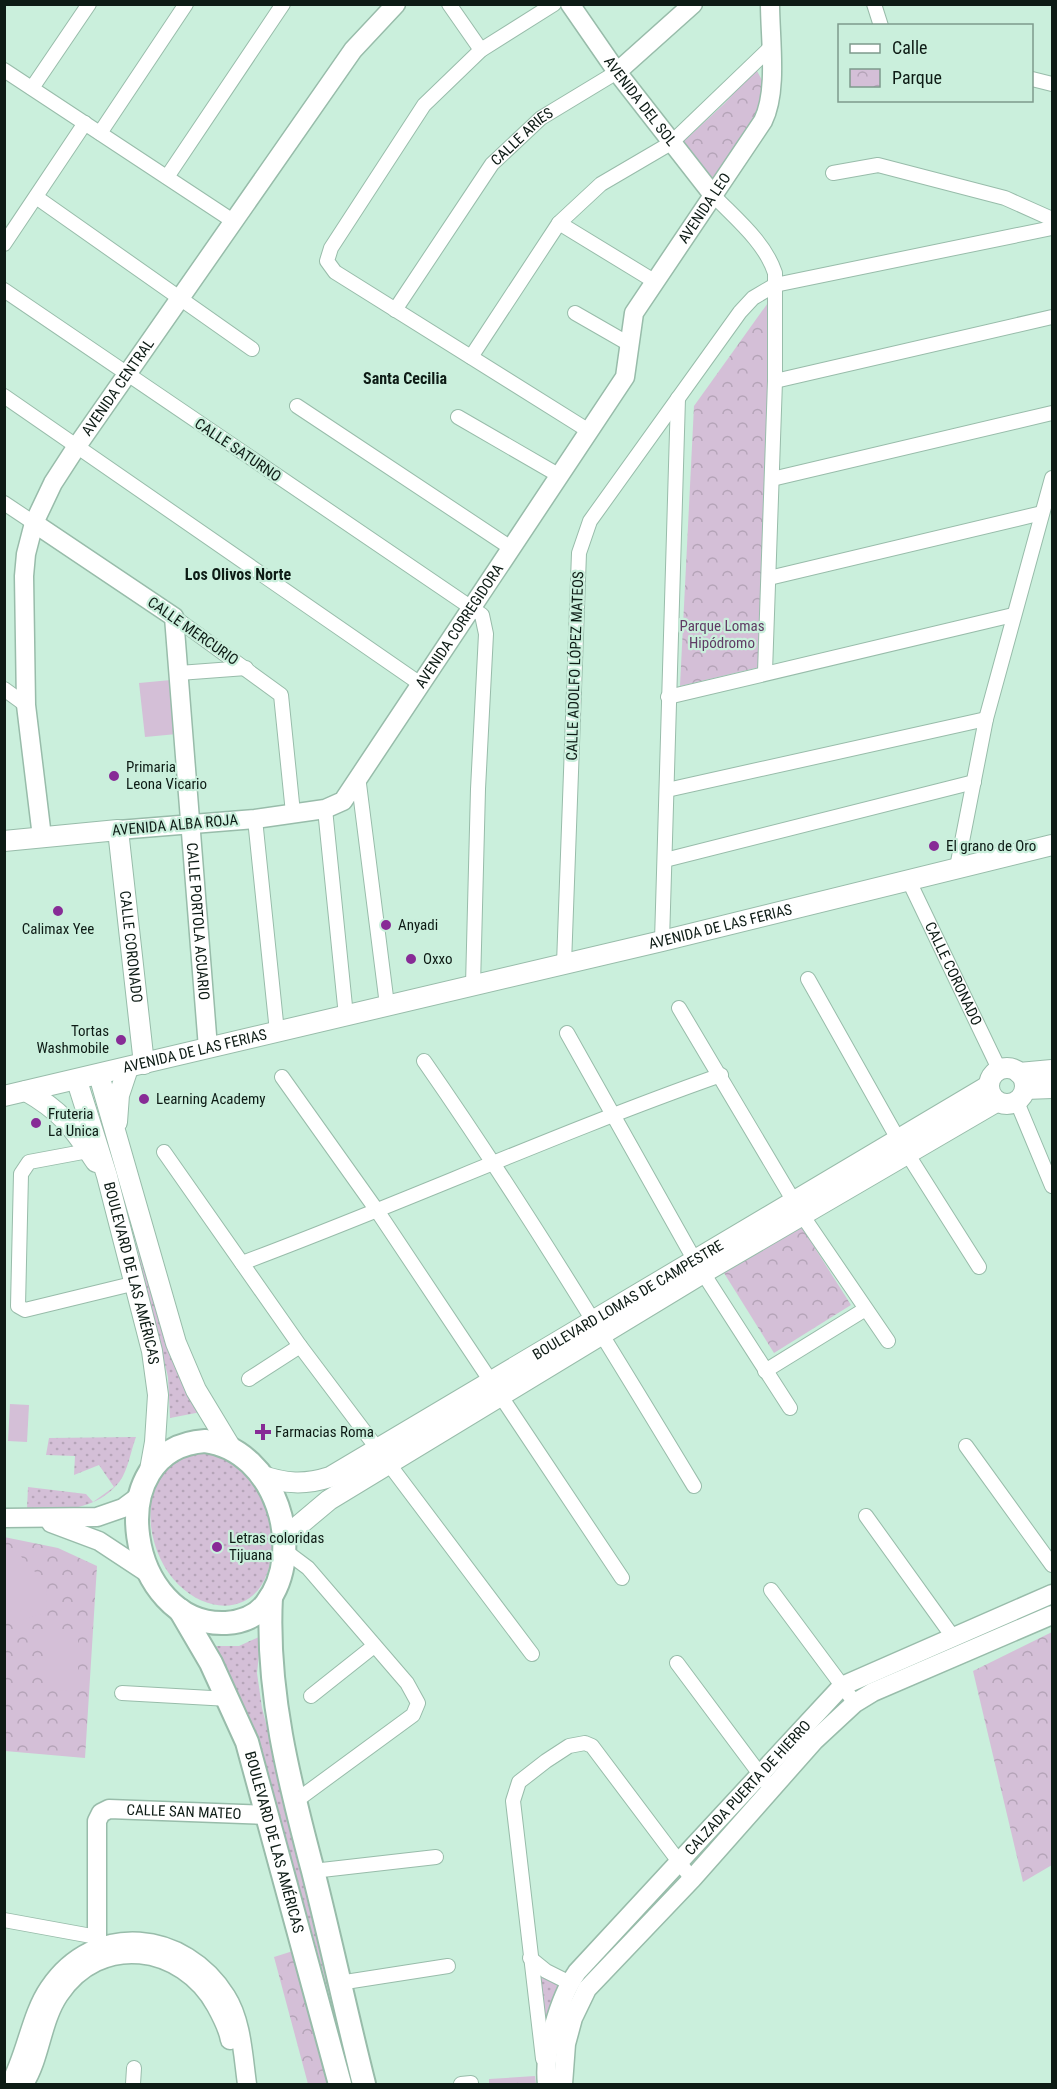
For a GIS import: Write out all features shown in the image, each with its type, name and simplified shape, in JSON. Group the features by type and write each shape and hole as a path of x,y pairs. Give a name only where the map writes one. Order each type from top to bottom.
{"main road":[{"name":"AVENIDA ALBA ROJA","path":"4,841 118,830"},
{"name":"CALLE CORONADO","path":"118,830 136,1066"},
{"name":"AVENIDA DE LAS FERIAS","path":"4,1096 77,1081 1053,845"},
{"path":"117,1143 119,1095 136,1066"},
{"path":"1020,1088 1008,1068 992,1075 992,1094 1008,1105 1020,1088 1053,1070"},
{"name":"BOULEVARD DE LAS AMÉRICAS","path":"99,1075 117,1143 185,1368 231,1448"},
{"name":"BOULEVARD DE LAS AMÉRICAS","path":"77,1081 107,1176 152,1351 158,1395 155,1442 150,1470"},
{"path":"1020,1088 1053,1088"},
{"path":"26,1091 50,1105 63,1116 107,1176"},
{"name":"BOULEVARD LOMAS DE CAMPESTRE","path":"260,1475 282,1482 315,1481 330,1477 377,1448 496,1389 698,1266 992,1094"},
{"name":"BOULEVARD LOMAS DE CAMPESTRE","path":"284,1543 329,1500 391,1465 496,1389"},
{"path":"205,1441 231,1448 260,1475 277,1504 284,1543 281,1572 271,1597 261,1610 233,1623 205,1622 180,1610 169,1601 149,1574 138,1536 138,1511 150,1470 167,1452 178,1445 205,1441"},
{"name":"BOULEVARD DE LAS AMÉRICAS","path":"271,1597 269,1632 272,1682 293,1803 313,1871 364,2085"},
{"name":"BOULEVARD DE LAS AMÉRICAS","path":"180,1610 229,1699 247,1742 340,2085"}],"street":[{"path":"32,88 89,4"},
{"path":"100,133 186,4"},
{"path":"167,177 283,4"},
{"name":"AVENIDA CENTRAL","path":"42,837 26,705 24,576 26,554 34,523 53,483 77,446 233,221 353,50 396,4"},
{"path":"448,4 481,50"},
{"path":"554,4 481,50 424,105 331,248 327,261 335,272 589,431"},
{"name":"AVENIDA DEL SOL","path":"570,4 617,72 713,195"},
{"name":"CALLE ARIES","path":"395,310 492,164 541,118 617,72 693,4"},
{"name":"AVENIDA LEO","path":"589,431 625,377 634,313 768,111 771,90 770,4"},
{"path":"874,4 880,24"},
{"path":"471,357 559,223 601,184 671,143 770,48"},
{"path":"4,70 233,221"},
{"path":"1033,79 1053,84"},
{"path":"4,244 85,123"},
{"path":"833,173 878,165 1005,198 1053,219"},
{"path":"713,195 766,253 775,273 775,381 765,672"},
{"path":"36,197 252,348"},
{"path":"559,223 654,281"},
{"path":"775,285 1053,228"},
{"name":"CALLE ADOLFO LÓPEZ MATEOS","path":"564,964 579,553 590,521 740,312 753,298 775,285"},
{"name":"CALLE SATURNO","path":"4,290 126,375 473,607"},
{"path":"575,313 629,344"},
{"path":"775,381 1053,317"},
{"path":"4,396 419,683"},
{"path":"662,941 678,398"},
{"path":"297,406 511,548"},
{"path":"772,479 1053,412"},
{"path":"458,417 560,476"},
{"name":"AVENIDA CORREGIDORA","path":"343,801 419,683 473,607 589,431"},
{"path":"957,867 986,719 1013,615 1053,478"},
{"name":"CALLE MERCURIO","path":"4,503 174,617 281,695 293,813"},
{"path":"769,578 1042,513"},
{"path":"473,607 482,615 486,627 478,789 473,985"},
{"path":"668,697 765,672 1013,615"},
{"name":"CALLE PORTOLA ACUARIO","path":"174,617 208,1048"},
{"path":"179,673 246,668"},
{"path":"4,689 26,705"},
{"path":"667,790 986,719"},
{"path":"358,776 387,1005"},
{"path":"665,860 974,782"},
{"name":"AVENIDA ALBA ROJA","path":"118,830 255,819 325,809 343,801"},
{"path":"325,809 346,1016"},
{"path":"255,819 277,1032"},
{"name":"CALLE CORONADO","path":"908,879 999,1070"},
{"path":"808,979 903,1146 979,1267"},
{"path":"679,1008 797,1208 864,1310 888,1341"},
{"path":"567,1033 698,1266 790,1408"},
{"path":"424,1061 495,1162 599,1327 694,1486"},
{"path":"242,1263 378,1212 613,1113 721,1076"},
{"path":"282,1077 378,1212 622,1578"},
{"path":"1020,1088 1053,1186"},
{"path":"88,1150 29,1162 23,1167 18,1306 25,1310 136,1283"},
{"path":"164,1152 300,1346 532,1654"},
{"path":"765,1371 864,1310"},
{"path":"249,1378 300,1346"},
{"path":"966,1446 1053,1564"},
{"path":"4,1518 82,1519 112,1513 142,1494"},
{"path":"866,1516 953,1637"},
{"path":"38,1519 99,1541 149,1574"},
{"path":"284,1543 308,1568 415,1695 417,1709 413,1715 293,1803"},
{"path":"771,1590 855,1703"},
{"name":"CALZADA PUERTA DE HIERRO","path":"546,2079 557,2015 578,1986 679,1865 842,1686 1053,1594"},
{"name":"CALZADA PUERTA DE HIERRO","path":"563,2085 566,2044 578,1986 692,1879 814,1741 855,1703 873,1692 1053,1615"},
{"path":"311,1696 374,1646"},
{"path":"677,1662 772,1790"},
{"path":"122,1693 229,1699"},
{"path":"546,2079 513,1801 519,1782 569,1746 585,1743 592,1746 679,1865 692,1879"},
{"name":"CALLE SAN MATEO","path":"97,1949 97,1821 101,1813 109,1809 268,1815"},
{"path":"313,1871 436,1857"},
{"path":"4,1920 97,1949"},
{"path":"24,2085 48,1988 64,1970 97,1949 132,1940 155,1943 178,1951 197,1962 229,2035 236,2085"},
{"path":"530,1958 546,1971 578,1986"},
{"path":"339,1983 448,1965"},
{"path":"207,1981 233,2011 247,2085"},
{"path":"10,2085 41,2022"},
{"path":"133,2085 134,2068"}],"green space":[{"path":"756,69 764,84 766,105 713,189 682,143 725,103"},
{"name":"Parque Lomas Hipódromo","path":"770,300 760,667 680,686 694,406"},
{"path":"171,680 177,734 145,737 139,683"},
{"path":"121,1181 178,1374 201,1412 170,1418 168,1377"},
{"path":"801,1226 851,1305 774,1353 724,1273"},
{"path":"10,1404 29,1405 27,1442 8,1441"},
{"path":"136,1437 120,1481 111,1491 93,1502 114,1487 99,1465 74,1475 75,1456 46,1455 49,1438"},
{"path":"199,1442 234,1459 251,1471 262,1492 268,1511 272,1535 268,1569 256,1592 238,1604 217,1605 195,1597 175,1581 160,1557 151,1526 152,1497 163,1469"},
{"path":"28,1487 86,1494 93,1502 66,1509 27,1509"},
{"path":"4,1537 58,1548 97,1566 85,1758 5,1751"},
{"path":"5,1551 16,1551 47,1585 46,1613 5,1624"},
{"path":"44,1630 78,1630 78,1690 44,1691"},
{"path":"1052,1632 1052,1865 1023,1882 973,1671"},
{"path":"261,1636 257,1673 262,1708 346,2029 330,1997 256,1734 216,1646 239,1646"},
{"path":"293,1951 327,2084 308,2084 274,1957"},
{"path":"535,1967 560,1982 546,2026"},
{"path":"535,2076 536,2084 489,2084 489,2079"}],"place":[{"name":"Primaria Leona Vicario","path":"114,776"},
{"name":"El grano de Oro","path":"934,846"},
{"name":"Calimax Yee","path":"58,911"},
{"name":"Anyadi","path":"386,925"},
{"name":"Oxxo","path":"411,959"},
{"name":"Tortas Washmobile","path":"121,1040"},
{"name":"Learning Academy","path":"144,1099"},
{"name":"Fruteria La Unica","path":"36,1123"},
{"name":"Farmacias Roma","path":"263,1432"},
{"name":"Letras coloridas Tijuana","path":"217,1547"}],"district":[{"name":"Santa Cecilia","path":"405,378"},
{"name":"Los Olivos Norte","path":"238,574"}]}
